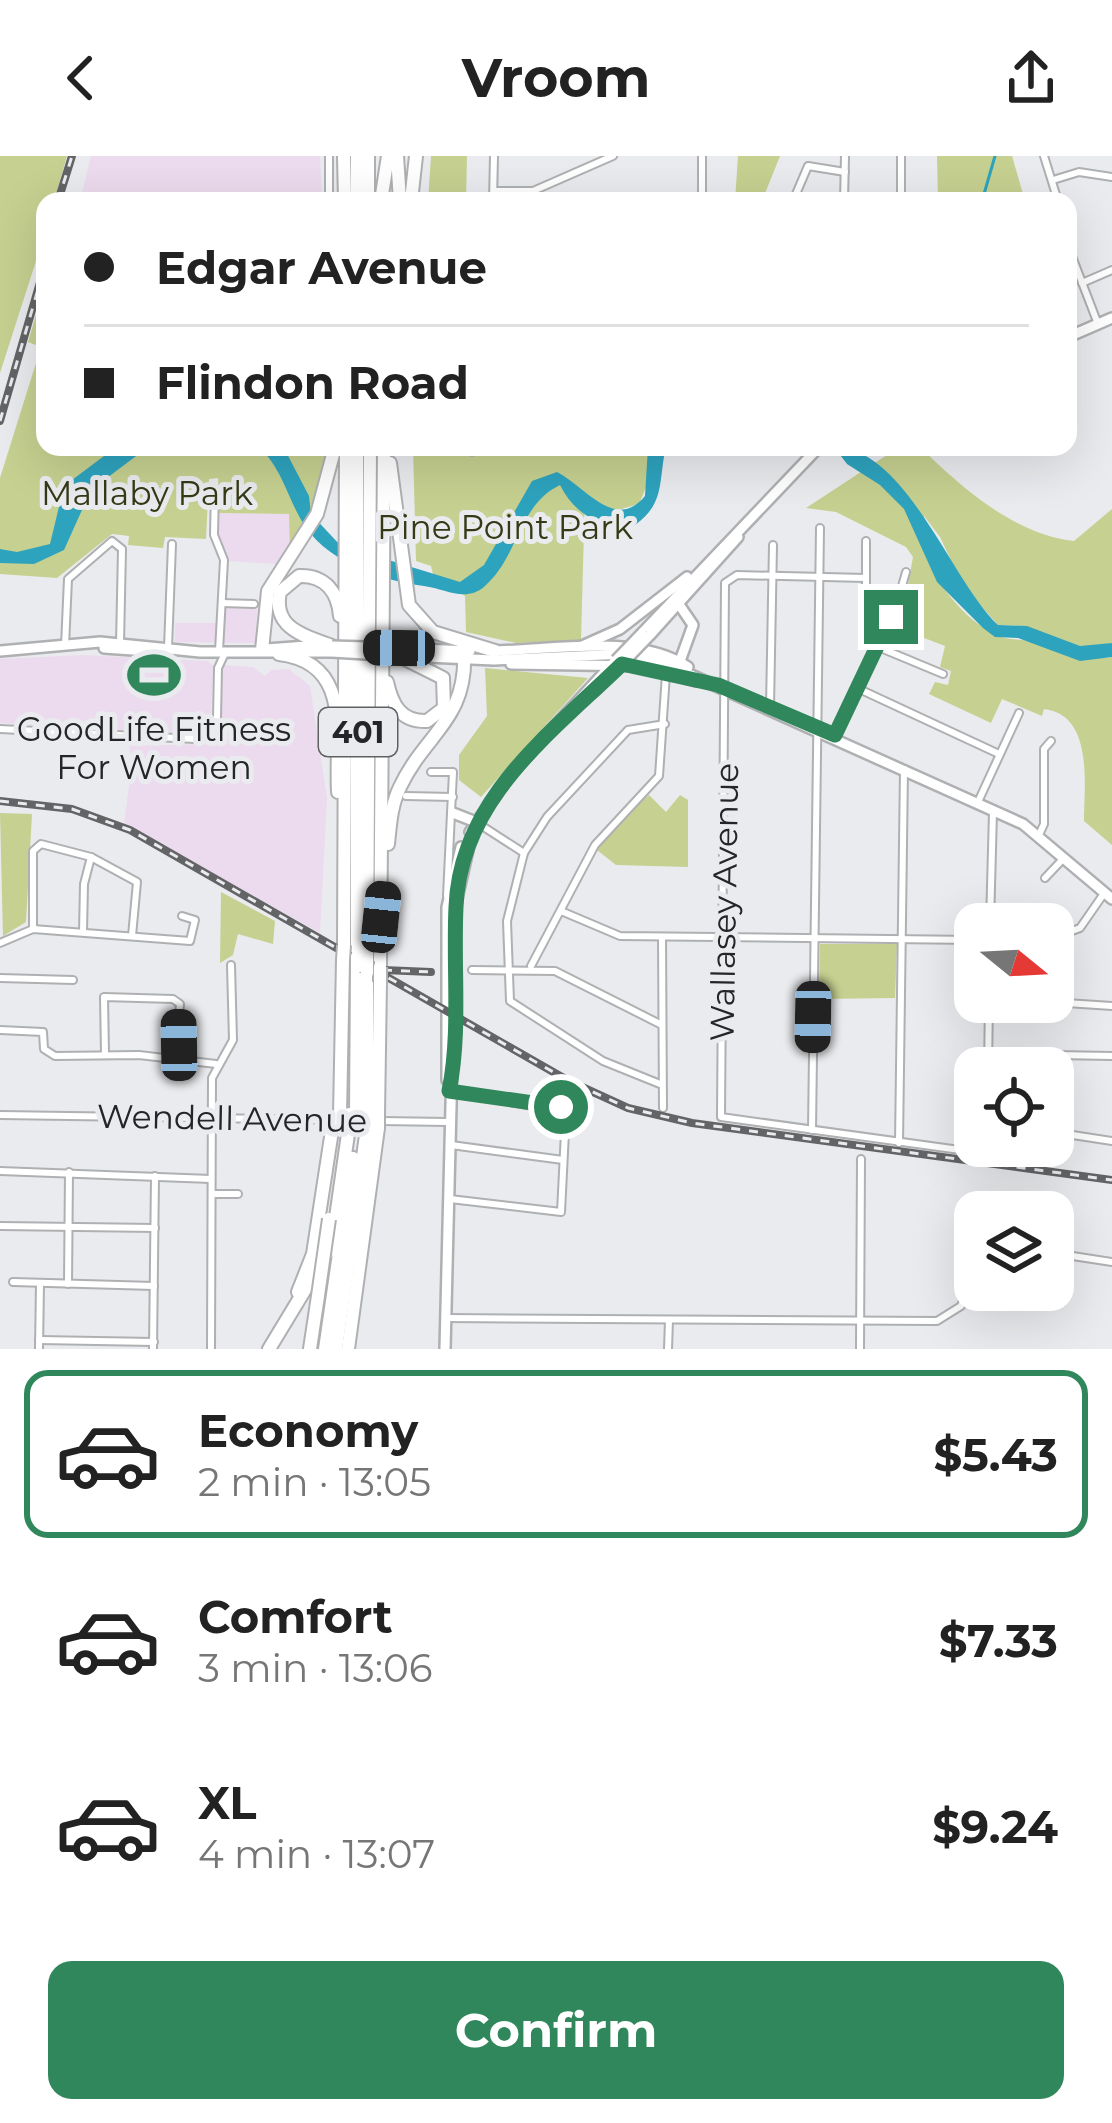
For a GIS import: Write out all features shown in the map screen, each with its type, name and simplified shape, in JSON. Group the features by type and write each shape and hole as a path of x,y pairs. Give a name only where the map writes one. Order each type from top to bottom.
{"highway":[{"path":"344,156 344,192"},
{"path":"357,156 357,192"},
{"path":"368,156 368,192"},
{"path":"397,156 399,192"},
{"path":"412,192 416,156"},
{"path":"262,650 268,591 324,496 333,456"},
{"name":"401","path":"310,1349 329,1219 354,1120 342,1025 359,961 381,917 382,644 377,591 348,456"},
{"name":"401","path":"358,456 364,522"},
{"name":"401","path":"364,522 369,456"},
{"name":"401","path":"325,1349 354,1120 380,982 359,961 345,864 337,652 364,522 384,456"},
{"path":"388,456 403,589 409,605 433,632 494,656"},
{"path":"295,578 320,579 336,595 337,652 283,621 278,598 295,578"},
{"name":"401","path":"336,1349 354,1120 359,961 352,580"},
{"name":"401","path":"351,1349 356,1306 354,1120 359,961 377,591"},
{"path":"382,644 396,708 413,721 437,717 447,698 443,678 399,652"},
{"path":"279,654 313,662 332,687 345,864"},
{"path":"381,917 396,795 456,707 465,654"},
{"path":"265,1348 308,1270 354,1120"}],"main road":[{"path":"1077,333 1112,318"},
{"path":"577,703 810,456"},
{"path":"494,656 583,646 620,629 752,518"},
{"path":"677,602 705,562"},
{"path":"677,602 693,625 680,661"},
{"path":"0,651 92,644 200,652 465,654 576,665 619,663 721,686"},
{"path":"556,650 622,648 680,661 697,675"},
{"path":"262,650 337,652"},
{"path":"494,656 625,655 697,675 993,809 1039,835 1108,896"},
{"path":"445,1349 452,905 457,861 474,825 513,771 619,663"},
{"path":"576,665 593,672 594,684"},
{"path":"452,813 474,825"}],"street":[{"path":"329,156 329,192"},
{"path":"494,156 494,192"},
{"path":"525,192 613,156"},
{"path":"702,156 702,192"},
{"path":"844,192 845,156"},
{"path":"901,156 901,192"},
{"path":"1044,156 1056,192"},
{"path":"798,192 808,166 844,172"},
{"path":"1053,179 1079,172 1112,177"},
{"path":"1077,270 1098,324"},
{"path":"1082,283 1112,270"},
{"path":"0,729 195,740 217,718 224,560 214,535 214,489"},
{"path":"820,528 812,1130 954,1147"},
{"path":"65,646 68,579 112,541 122,548 120,646"},
{"path":"866,541 866,642 943,674"},
{"path":"163,649 172,544"},
{"path":"770,707 772,545"},
{"path":"835,735 876,650 906,572"},
{"name":"Wallasey Avenue","path":"772,577 737,575 725,583 721,1118 812,1130"},
{"path":"772,577 866,578"},
{"path":"222,603 254,604"},
{"path":"200,652 218,668"},
{"path":"531,967 596,844 659,776 666,670"},
{"path":"857,688 999,754"},
{"path":"977,802 1019,713"},
{"path":"660,1084 603,1061 510,1001 506,970 509,903 524,853 547,817 628,730 665,724"},
{"path":"1039,835 1044,824 1044,749 1051,741"},
{"path":"899,1143 904,768"},
{"path":"431,772 453,772 446,885 452,905"},
{"path":"406,796 453,797"},
{"path":"991,903 993,809"},
{"path":"474,825 524,853"},
{"path":"33,928 35,845 91,857 137,882 132,936"},
{"path":"1045,878 1066,856"},
{"path":"83,932 83,884 91,857"},
{"path":"1074,931 1108,896"},
{"path":"560,911 608,933 954,940"},
{"path":"0,943 33,928 190,941 195,920 182,916"},
{"path":"662,936 663,1108"},
{"path":"212,1349 212,1118 216,1064 233,1040 231,965"},
{"path":"472,970 531,967 572,977 660,1024"},
{"path":"0,978 73,980"},
{"path":"105,1054 104,998 172,999 180,1004 174,1061"},
{"path":"1074,1004 1112,1006"},
{"path":"0,1030 43,1032 44,1049 55,1056 105,1054 216,1064"},
{"path":"1074,1055 1112,1056"},
{"path":"446,1199 558,1212 564,1208 565,1109 449,1091"},
{"name":"Wendell Avenue","path":"0,1114 448,1122"},
{"path":"1074,1135 1112,1141"},
{"path":"448,1145 565,1160"},
{"path":"860,1159 860,1349"},
{"path":"0,1171 211,1179"},
{"path":"68,1284 69,1172"},
{"path":"40,1284 39,1344 153,1346 155,1176"},
{"path":"212,1194 238,1194"},
{"path":"0,1226 154,1228"},
{"path":"1074,1256 1112,1262"},
{"path":"14,1282 154,1286"},
{"path":"445,1318 861,1321 946,1318 954,1310"},
{"path":"668,1349 669,1320"}],"shaded area":[{"path":"91,156 320,156 322,192 82,192"},
{"path":"219,513 290,514 290,549 277,564 225,561 218,540"},
{"path":"225,608 257,609 256,643 175,642 175,623 223,623"},
{"path":"81,655 208,661 213,666 211,719 193,734 0,723 0,659"},
{"path":"223,665 253,667 265,676 271,670 289,669 310,686 327,798 320,933 124,824 132,762 129,746 201,744 215,733"}],"green space":[{"path":"0,156 67,156 57,192 36,192 36,261 0,373"},
{"path":"431,156 467,156 466,192 429,192"},
{"path":"738,156 780,156 766,192 736,192"},
{"path":"937,156 1012,156 1022,192 938,192"},
{"name":"Mallaby Park","path":"36,315 36,345 28,342"},
{"name":"Mallaby Park","path":"36,363 36,456 327,456 317,514 290,549 289,514 219,513 218,478 209,479 206,539 165,537 163,548 128,545 129,536 112,534 57,578 0,574 0,478"},
{"name":"Pine Point Park","path":"413,456 648,456 649,480 639,504 614,511 585,494 581,640 516,643 466,632 465,596 434,578 431,566 416,561"},
{"path":"885,456 930,456 990,507 1052,537 1074,541 1112,509 1112,643 1104,645 1105,658 1112,657 1112,845 1084,821 1083,754 1071,724 1060,714 1044,709 1042,716 1002,699 991,723 929,694 935,682 948,685 951,671 940,667 945,646 893,626 905,601 913,557 906,547 836,512 806,508","holes":["924,516 940,537 963,586 998,625 1027,626 1029,641 1004,638 986,629 956,603 925,550"]},
{"path":"485,668 588,678 481,797 459,780 459,755 487,716"},
{"path":"649,795 666,812 680,795 688,800 688,867 616,865 597,850 613,826"},
{"path":"0,813 32,814 26,922 3,936"},
{"path":"221,892 275,921 273,944 238,934 233,955 220,963"},
{"path":"820,944 897,944 895,998 819,999"}],"water":[{"path":"104,456 136,456 91,490 64,550 34,564 0,563 0,549 17,552 50,544 64,486"},
{"path":"268,456 288,456 309,496 311,514 340,545 460,582 484,565 532,481 557,472 601,503 623,510 645,496 647,456 665,456 656,499 635,525 611,525 590,518 560,485 535,505 496,574 471,594 389,579 337,557 310,533"},
{"path":"841,456 864,456 905,492 998,625 1027,626 1080,646 1112,643 1112,657 1080,661 1018,638 995,637 937,582 904,509 880,485"}],"waterway":[{"path":"985,192 995,156"}],"railway":[{"path":"61,192 72,156"},
{"path":"0,421 36,296"},
{"path":"0,801 72,809 130,830 569,1081 628,1108 692,1123 1112,1180"},
{"path":"383,970 431,972"}],"place":[{"name":"GoodLife Fitness For Women","path":"154,675"}],"route":[{"path":"561,1107 449,1091 458,886 472,828 491,798 577,703 622,664 718,685 835,735 891,617"}]}
